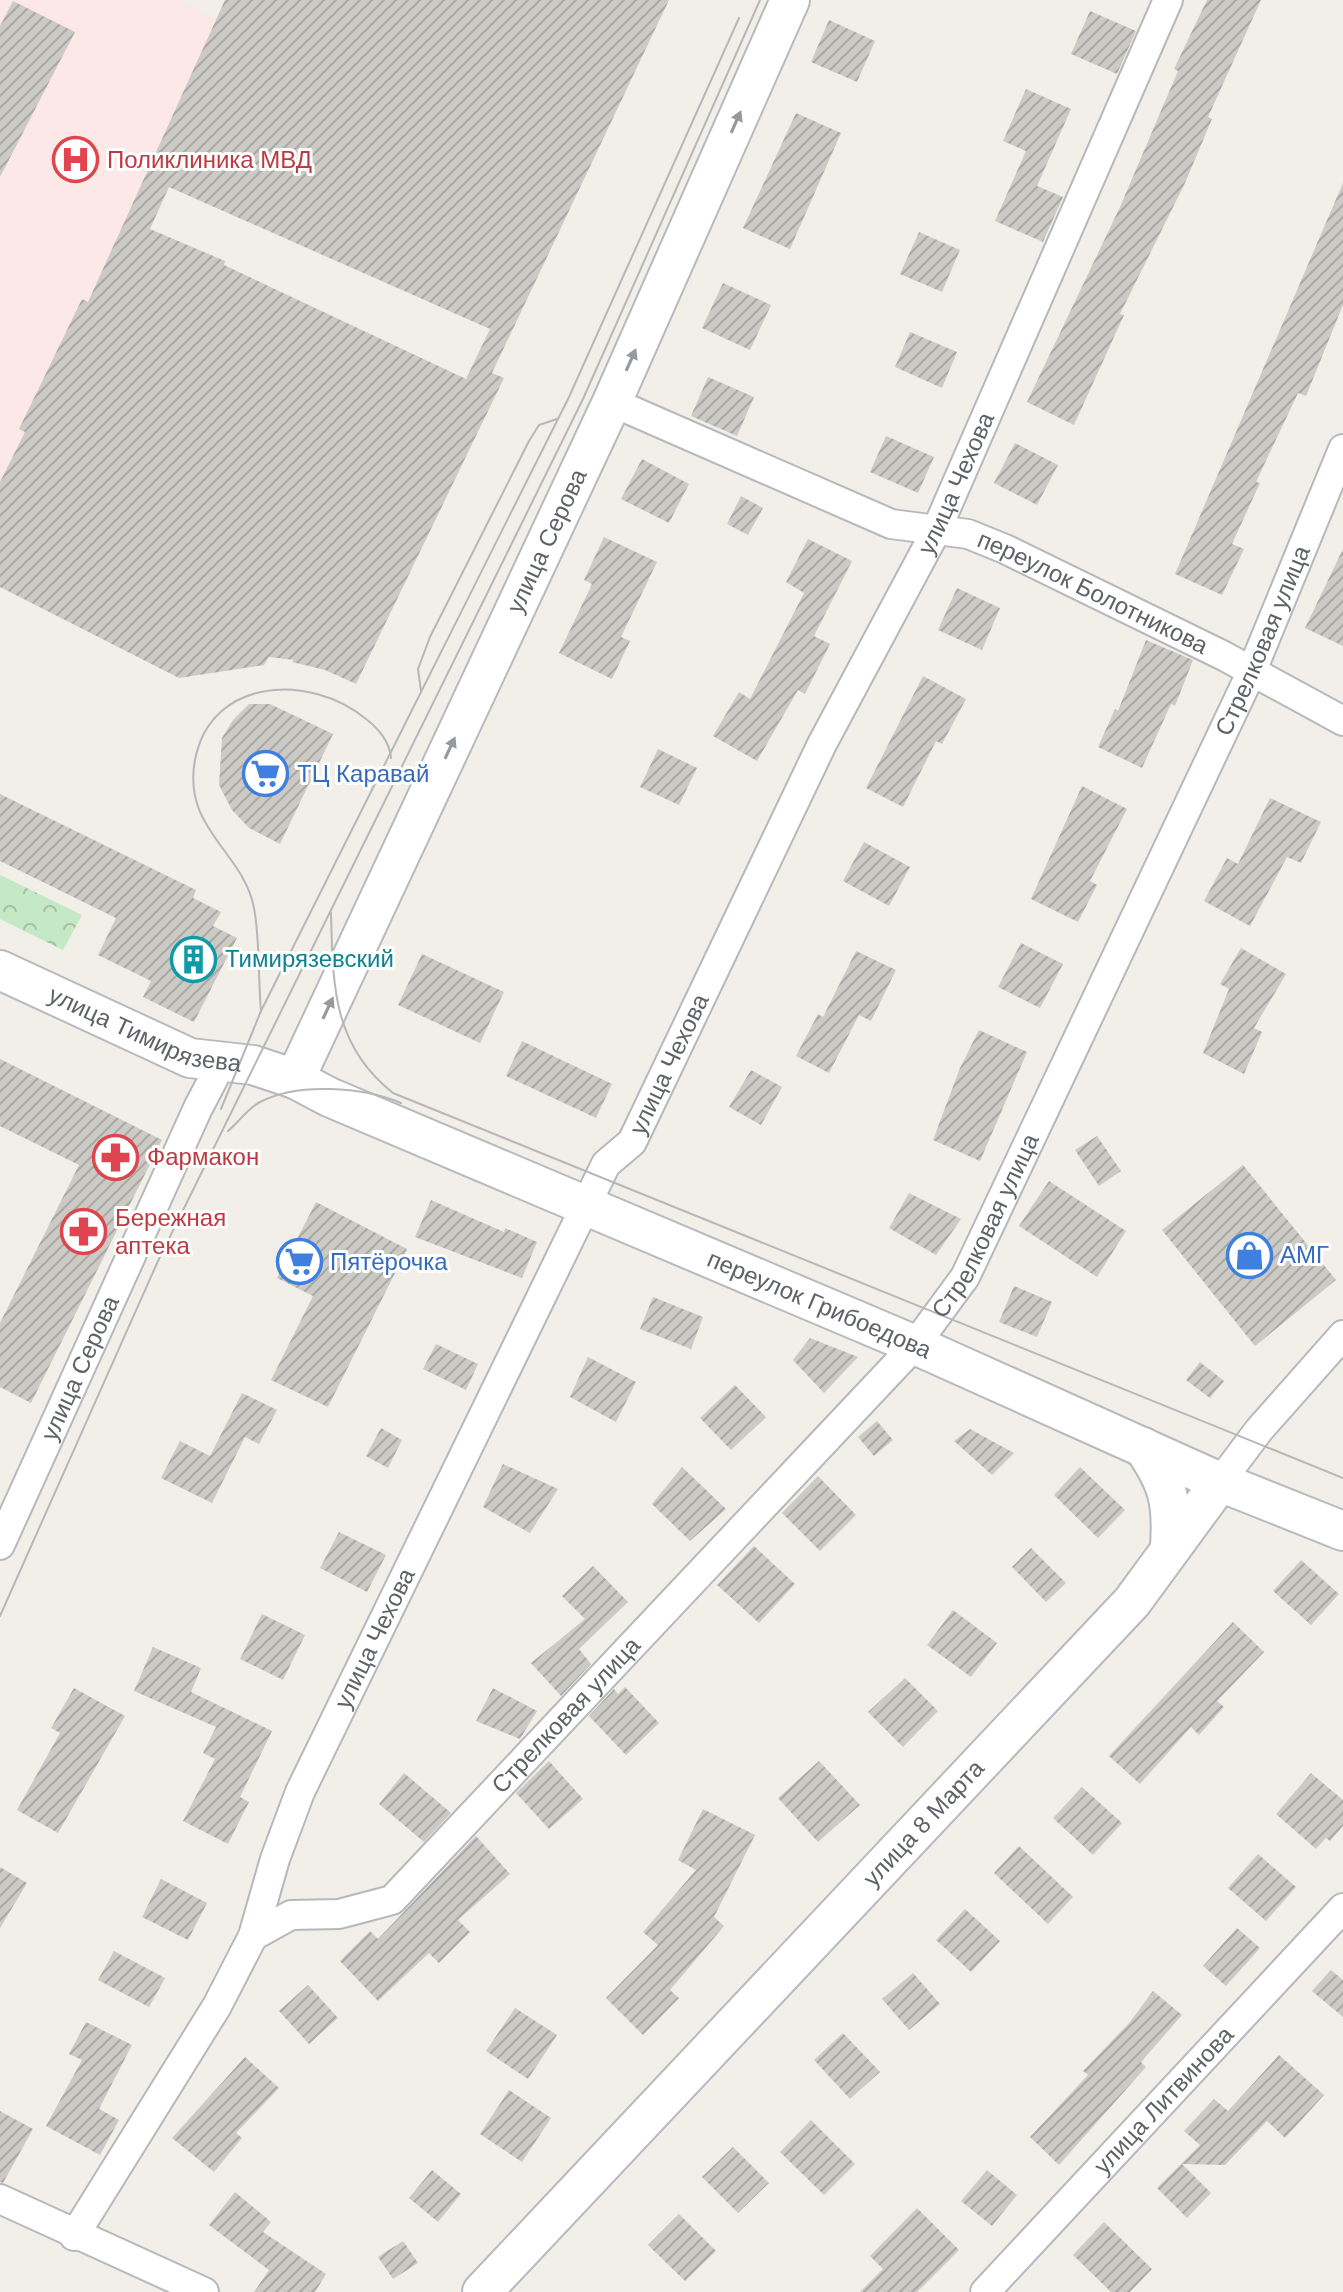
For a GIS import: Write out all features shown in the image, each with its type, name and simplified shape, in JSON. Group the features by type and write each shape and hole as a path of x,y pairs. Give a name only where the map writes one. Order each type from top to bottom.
{"street":[{"name":"улица Серова","path":"295,1079 612,402 790,0"},
{"name":"улица Чехова","path":"74,2236 217,2006 253,1936 275,1859 300,1792 606,1164 632,1142 822,744 936,531 1168,0"},
{"name":"переулок Болотникова","path":"612,402 891,524 968,534 1005,549 1224,656 1343,721"},
{"name":"Стрелковая улица","path":"253,1936 291,1915 339,1914 392,1900 915,1345 965,1277 1251,673 1343,449"},
{"name":"улица Тимирязева","path":"0,970 190,1058 253,1065 295,1079"},
{"name":"улица Серова","path":"0,1545 198,1108 222,1062"},
{"name":"переулок Грибоедова","path":"295,1079 915,1345 1220,1482 1343,1531"},
{"name":"улица 8 Марта","path":"482,2292 1132,1602 1180,1532 1259,1430 1343,1335"},
{"path":"1143,1447 1167,1489 1180,1532 1231,1505 1279,1505"},
{"name":"улица Литвинова","path":"985,2292 1343,1908"},
{"path":"0,2199 74,2236 204,2292"}],"shaded area":[{"name":"Поликлиника МВД","path":"0,0 180,0 216,21 88,302 82,299 19,429 25,432 0,482"}],"green space":[{"path":"0,875 82,915 63,950 0,919"}],"building":[{"path":"225,0 669,0 492,373 504,378 356,684 325,670 292,662 294,660 269,657 264,665 179,678 0,587 0,482 25,432 19,429 82,299 88,302","holes":["169,187 490,329 466,379 224,265 225,261 150,229"]},
{"path":"1207,0 1261,0 1208,117 1212,119 1185,183 1120,314 1124,315 1074,425 1027,402 1120,207 1178,71 1174,69"},
{"path":"13,1 75,32 0,177 0,26"},
{"path":"1090,11 1136,31 1117,74 1071,54"},
{"path":"829,20 875,41 857,82 811,62"},
{"path":"1026,89 1071,109 1037,186 1063,197 1043,242 995,221 1026,151 1003,141"},
{"path":"796,113 841,133 790,249 743,228"},
{"path":"1343,183 1343,305 1306,396 1298,393 1256,482 1260,483 1232,544 1244,549 1222,595 1175,574"},
{"path":"919,232 960,250 942,292 900,274"},
{"path":"723,283 771,305 750,350 702,328"},
{"path":"910,332 957,352 942,388 895,367"},
{"path":"708,377 754,397 737,436 691,416"},
{"path":"886,436 934,457 918,493 870,472"},
{"path":"1015,443 1058,465 1037,505 994,483"},
{"path":"642,459 689,484 669,523 621,499"},
{"path":"741,496 763,508 748,535 727,524"},
{"path":"604,537 657,562 621,637 630,641 612,679 559,653 592,584 584,580"},
{"path":"808,539 852,561 814,636 830,644 805,694 798,690 757,761 713,736 739,692 750,699 804,593 786,582"},
{"path":"1343,549 1343,646 1305,628"},
{"path":"957,588 1000,608 982,650 938,630"},
{"path":"1146,640 1193,660 1175,706 1171,704 1142,768 1098,747 1115,709 1118,711"},
{"path":"923,676 966,699 942,744 936,741 903,807 866,788"},
{"name":"ТЦ Каравай","path":"249,704 270,704 333,734 280,844 249,828 232,810 219,785 222,738 233,720"},
{"path":"658,749 697,768 679,805 640,787"},
{"path":"1082,786 1127,809 1090,881 1097,885 1078,922 1031,899"},
{"path":"0,794 196,890 193,898 221,912 213,926 237,938 194,1022 143,997 151,981 98,955 116,918 0,861"},
{"path":"1270,798 1321,822 1301,863 1287,857 1250,926 1204,901 1227,858 1238,864"},
{"path":"864,842 910,867 889,906 843,881"},
{"path":"1021,943 1063,964 1040,1008 998,987"},
{"path":"1241,948 1286,974 1254,1028 1262,1032 1244,1074 1203,1053 1229,989 1220,984"},
{"path":"856,951 896,970 871,1021 859,1015 829,1073 796,1056 818,1014 823,1017"},
{"path":"422,954 504,992 480,1043 398,1005"},
{"path":"979,1030 1027,1052 980,1161 933,1140 960,1068"},
{"path":"522,1041 612,1084 596,1118 506,1076"},
{"path":"0,1059 162,1140 31,1403 0,1387 0,1323 79,1165 0,1126"},
{"path":"751,1070 782,1087 761,1125 729,1107"},
{"path":"1097,1136 1121,1171 1099,1186 1075,1150"},
{"name":"АМГ","path":"1243,1165 1336,1280 1255,1346 1162,1230"},
{"path":"1049,1181 1126,1231 1097,1277 1019,1226"},
{"path":"909,1193 961,1219 936,1255 889,1228"},
{"path":"431,1200 504,1232 505,1228 537,1242 522,1278 415,1237"},
{"path":"316,1202 407,1249 328,1407 271,1380 313,1296 277,1278"},
{"path":"1014,1286 1052,1302 1037,1337 999,1322"},
{"path":"653,1297 703,1317 691,1349 640,1329"},
{"path":"810,1338 858,1357 824,1393 793,1360"},
{"path":"436,1344 478,1364 466,1390 423,1369"},
{"path":"588,1357 636,1382 616,1422 570,1397"},
{"path":"1200,1362 1224,1381 1210,1398 1186,1380"},
{"path":"735,1385 766,1417 731,1450 700,1418"},
{"path":"242,1393 277,1410 259,1444 245,1437 212,1503 161,1478 180,1441 210,1456"},
{"path":"877,1421 893,1440 874,1456 858,1437"},
{"path":"381,1428 402,1440 388,1468 366,1456"},
{"path":"970,1429 1014,1453 992,1475 954,1441"},
{"path":"503,1464 558,1489 530,1533 483,1507"},
{"path":"682,1467 726,1509 690,1541 652,1504"},
{"path":"1080,1467 1125,1510 1098,1538 1054,1495"},
{"path":"818,1476 856,1515 820,1551 782,1513"},
{"path":"339,1532 386,1555 367,1592 320,1568"},
{"path":"754,1546 795,1584 759,1623 717,1585"},
{"path":"1031,1548 1066,1583 1046,1602 1012,1567"},
{"path":"1301,1560 1339,1594 1311,1625 1273,1591"},
{"path":"593,1566 628,1602 579,1649 591,1664 561,1696 531,1663 585,1619 562,1596"},
{"path":"953,1610 997,1643 971,1677 927,1645"},
{"path":"262,1614 305,1635 283,1680 240,1659"},
{"path":"1233,1622 1264,1652 1217,1701 1224,1707 1199,1735 1191,1727 1140,1784 1109,1756"},
{"path":"153,1647 201,1668 191,1692 272,1731 240,1797 249,1802 228,1844 183,1821 215,1759 203,1753 216,1727 134,1691"},
{"path":"905,1678 938,1711 903,1747 868,1712"},
{"path":"625,1687 659,1723 626,1755 589,1716 614,1689 618,1694"},
{"path":"74,1688 125,1716 58,1833 17,1810 60,1733 51,1728"},
{"path":"493,1688 537,1711 520,1739 476,1721"},
{"path":"549,1761 583,1799 549,1829 516,1793"},
{"path":"819,1761 860,1805 818,1842 778,1798"},
{"path":"404,1773 451,1813 424,1842 379,1804"},
{"path":"1311,1773 1343,1800 1343,1826 1330,1841 1326,1838 1316,1849 1276,1814"},
{"path":"1082,1787 1122,1823 1093,1855 1053,1818"},
{"path":"703,1809 755,1835 714,1917 724,1926 670,1990 679,1998 643,2035 606,1998 658,1945 643,1932 696,1870 678,1860"},
{"path":"476,1836 510,1874 458,1920 470,1932 439,1963 429,1953 378,2001 340,1961 370,1931 378,1939"},
{"path":"1019,1846 1073,1897 1048,1924 994,1873"},
{"path":"1258,1854 1296,1887 1266,1921 1228,1888"},
{"path":"0,1867 27,1883 0,1928"},
{"path":"161,1879 207,1903 188,1940 142,1917"},
{"path":"965,1909 1000,1941 971,1972 936,1940"},
{"path":"1237,1928 1260,1948 1226,1986 1203,1966"},
{"path":"114,1951 165,1978 149,2007 98,1980"},
{"path":"1331,1970 1343,1980 1343,2017 1312,1991"},
{"path":"913,1973 940,2004 909,2030 882,1999"},
{"path":"308,1985 338,2018 309,2044 279,2011"},
{"path":"1153,1991 1182,2015 1141,2062 1146,2067 1059,2165 1030,2137 1088,2075 1083,2071 1130,2022"},
{"path":"515,2008 557,2035 528,2079 486,2051"},
{"path":"86,2022 132,2045 99,2109 119,2120 100,2155 46,2126 82,2060 69,2054"},
{"path":"843,2033 880,2072 850,2099 814,2060"},
{"path":"1279,2055 1324,2095 1285,2138 1267,2121 1225,2165 1182,2164 1211,2193 1187,2218 1157,2188 1200,2145 1184,2131 1214,2099 1228,2111"},
{"path":"245,2057 279,2088 236,2133 242,2138 214,2172 172,2138"},
{"path":"509,2090 551,2118 522,2162 480,2134"},
{"path":"0,2111 33,2129 3,2183 0,2182"},
{"path":"811,2120 855,2164 824,2195 780,2152"},
{"path":"733,2147 769,2183 738,2213 702,2177"},
{"path":"432,2170 461,2194 438,2222 409,2198"},
{"path":"987,2170 1017,2195 992,2226 961,2201"},
{"path":"235,2192 271,2222 263,2232 326,2274 315,2292 254,2292 269,2270 209,2225"},
{"path":"917,2208 959,2250 917,2292 860,2292 883,2269 870,2256"},
{"path":"679,2214 716,2251 685,2281 648,2245"},
{"path":"1104,2222 1152,2269 1130,2292 1111,2292 1073,2255"},
{"path":"403,2241 418,2263 393,2279 378,2257"}],"tram line":[{"path":"0,1616 158,1261 583,399 760,0"},
{"path":"221,1109 261,1011 569,397 739,18"},
{"path":"421,691 418,669 430,637 529,441 539,425 557,419"},
{"path":"261,1011 257,933 248,888 205,822 197,804 193,784 195,760 205,733 221,712 241,698 266,691 292,690 318,694 343,704 366,719 383,736 391,758"},
{"path":"331,913 335,988 347,1034 358,1055 393,1093 1343,1478"},
{"path":"228,1131 260,1102 293,1091 350,1090 401,1103"}],"place":[{"name":"Поликлиника МВД","path":"76,160"},
{"name":"ТЦ Каравай","path":"266,774"},
{"name":"Тимирязевский","path":"194,959"},
{"name":"Фармакон","path":"116,1157"},
{"name":"Бережная аптека","path":"84,1232"},
{"name":"АМГ","path":"1249,1255"},
{"name":"Пятёрочка","path":"299,1262"}]}
